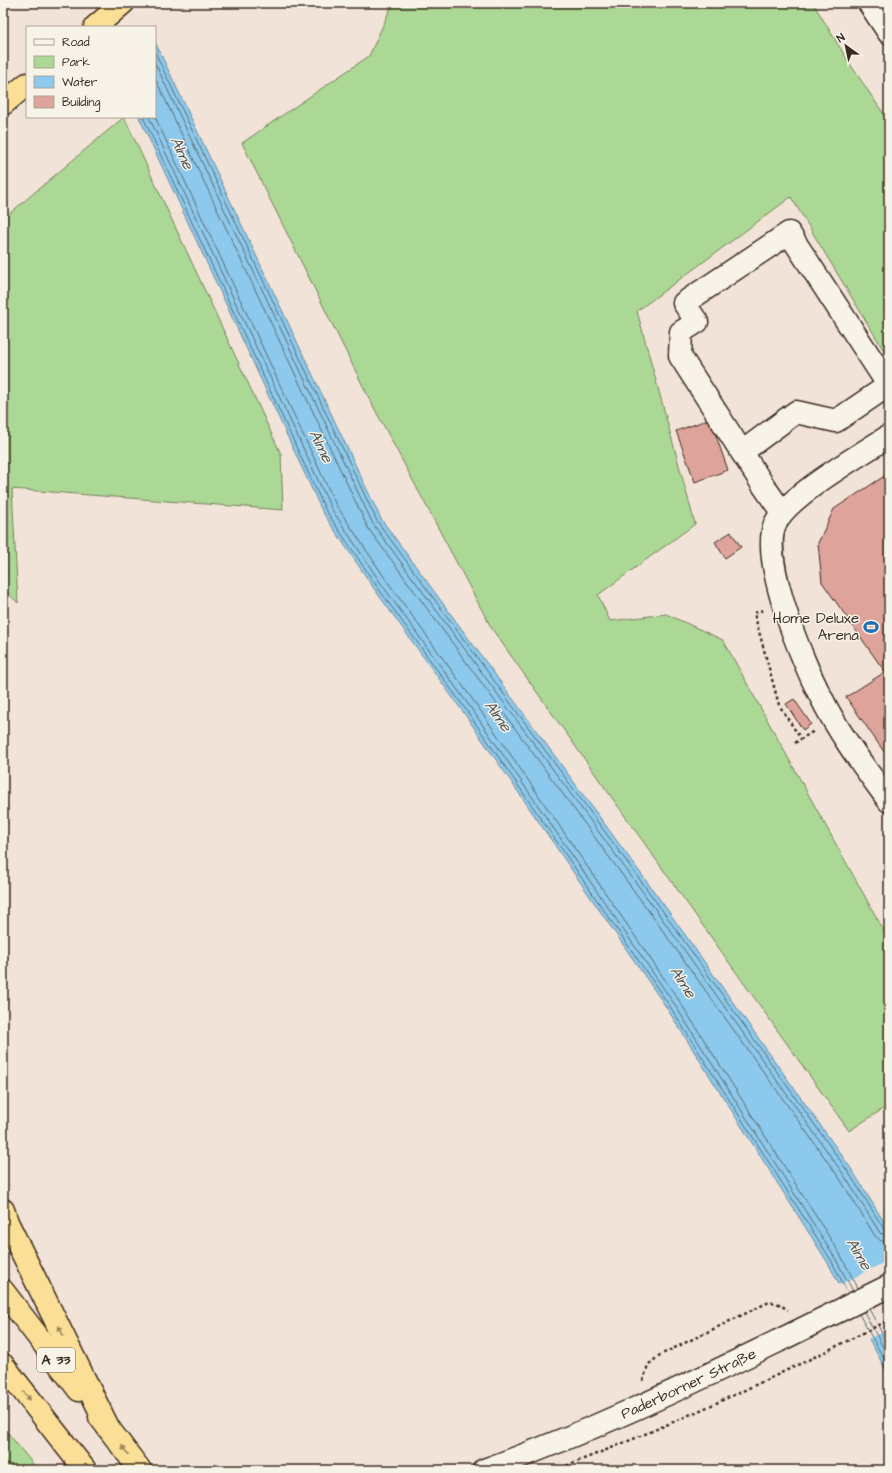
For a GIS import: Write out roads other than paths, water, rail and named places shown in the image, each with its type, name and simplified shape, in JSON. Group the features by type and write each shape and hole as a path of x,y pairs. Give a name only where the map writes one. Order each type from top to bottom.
{"highway":[{"path":"96,26 123,3"},
{"path":"3,104 26,85"},
{"path":"3,1210 7,1222 109,1429"},
{"name":"A 33","path":"3,1291 140,1470"},
{"path":"3,1365 85,1470"}],"street":[{"path":"868,3 889,33"},
{"path":"742,452 796,412 836,421 889,386 788,233 684,303 697,322 681,332 680,356 742,452 779,508 783,511"},
{"path":"889,436 797,497 783,511 775,525 771,552 777,584 784,605 806,664 821,698 858,758 889,801"},
{"name":"Paderborner Straße","path":"484,1470 550,1446 643,1405 889,1286"}],"water":[{"name":"Alme","path":"156,44 381,519 661,901 852,1170 889,1230 889,1376 828,1263 666,1007 466,716 375,590 323,513 139,118 156,118"}],"place":[{"name":"Home Deluxe Arena","path":"871,627"}]}
